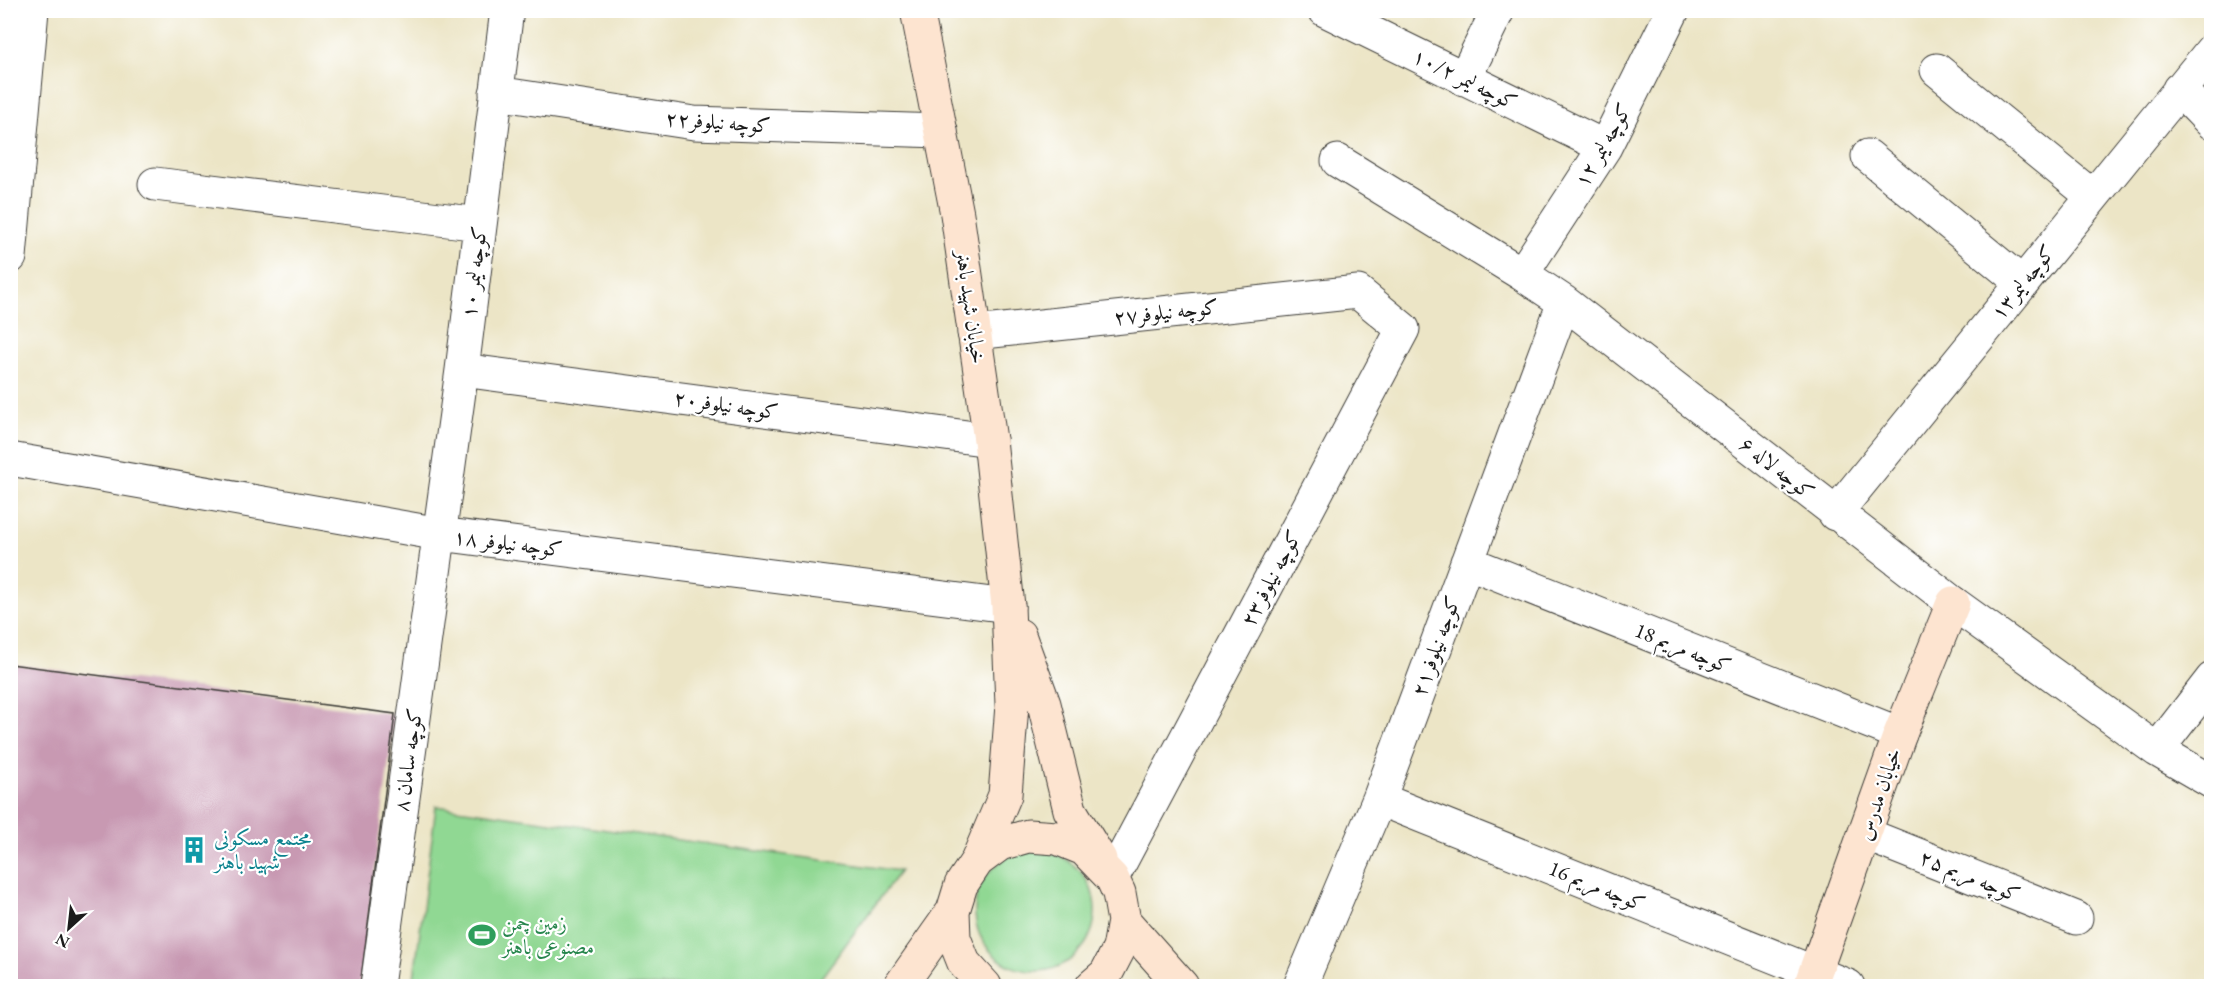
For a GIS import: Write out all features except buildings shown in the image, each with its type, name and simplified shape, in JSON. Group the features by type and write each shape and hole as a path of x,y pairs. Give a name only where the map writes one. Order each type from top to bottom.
{"street":[{"path":"10,257 32,10"},
{"name":"کوچه لیمر ۱۰","path":"440,534 507,10"},
{"name":"خیابان شهید باهنر","path":"917,10 957,214 990,440 1008,606 1012,705 1005,795 977,861"},
{"name":"کوچه لیمر ۱۰/۲","path":"1325,10 1605,147"},
{"path":"1464,79 1498,10"},
{"name":"کوچه لیمر ۱۲","path":"1522,274 1605,147 1673,10"},
{"name":"کوچه لیمر۱۳","path":"1835,514 2211,51"},
{"path":"1937,70 2092,196"},
{"path":"2180,89 2211,123"},
{"name":"کوچه نیلوفر۲۲","path":"496,93 694,123 941,131"},
{"path":"1868,156 2022,283"},
{"name":"کوچه لاله ۶","path":"1338,161 1564,302 1835,514 1953,603 2157,750 2211,782"},
{"path":"154,184 480,224"},
{"name":"کوچه نیلوفر۲۷","path":"974,333 1358,292"},
{"name":"کوچه نیلوفر۲۳","path":"1112,878 1403,329 1358,292"},
{"name":"کوچه نیلوفر۲۱","path":"1300,987 1379,799 1564,302"},
{"name":"کوچه نیلوفر۲۰","path":"462,370 990,440"},
{"name":"کوچه نیلوفر ۱۸","path":"10,459 440,534 1008,606"},
{"name":"کوچه سامان ۸","path":"377,987 440,534"},
{"name":"کوچه مریم 18","path":"1467,561 1900,734"},
{"name":"خیابان مدرس","path":"1813,980 1900,734 1953,603"},
{"name":"خیابان شهید باهنر","path":"1008,606 1044,704 1070,810 1112,878"},
{"path":"2157,750 2211,679"},
{"name":"کوچه مریم 16","path":"1379,799 1813,980 1848,987"},
{"name":"کوچه مریم ۲۵","path":"1865,834 2076,918"},
{"path":"900,987 953,911 961,885 977,861 1000,844 1028,836 1057,838 1084,849 1112,878 1119,893 1124,921 1119,949 1106,974 1092,987"},
{"path":"953,911 954,938 964,963 982,986"},
{"path":"1124,921 1182,987"}],"green space":[{"path":"436,806 900,871 815,986 413,986"},
{"path":"1035,851 1058,855 1078,868 1091,888 1095,911 1091,934 1078,954 1058,967 1035,971 1012,967 992,954 979,934 975,911 979,888 992,868 1012,855"}],"place":[{"name":"مجتمع مسکونی شهید باهنر","path":"194,850"},
{"name":"زمین چمن مصنوعی باهنر","path":"482,935"}]}
